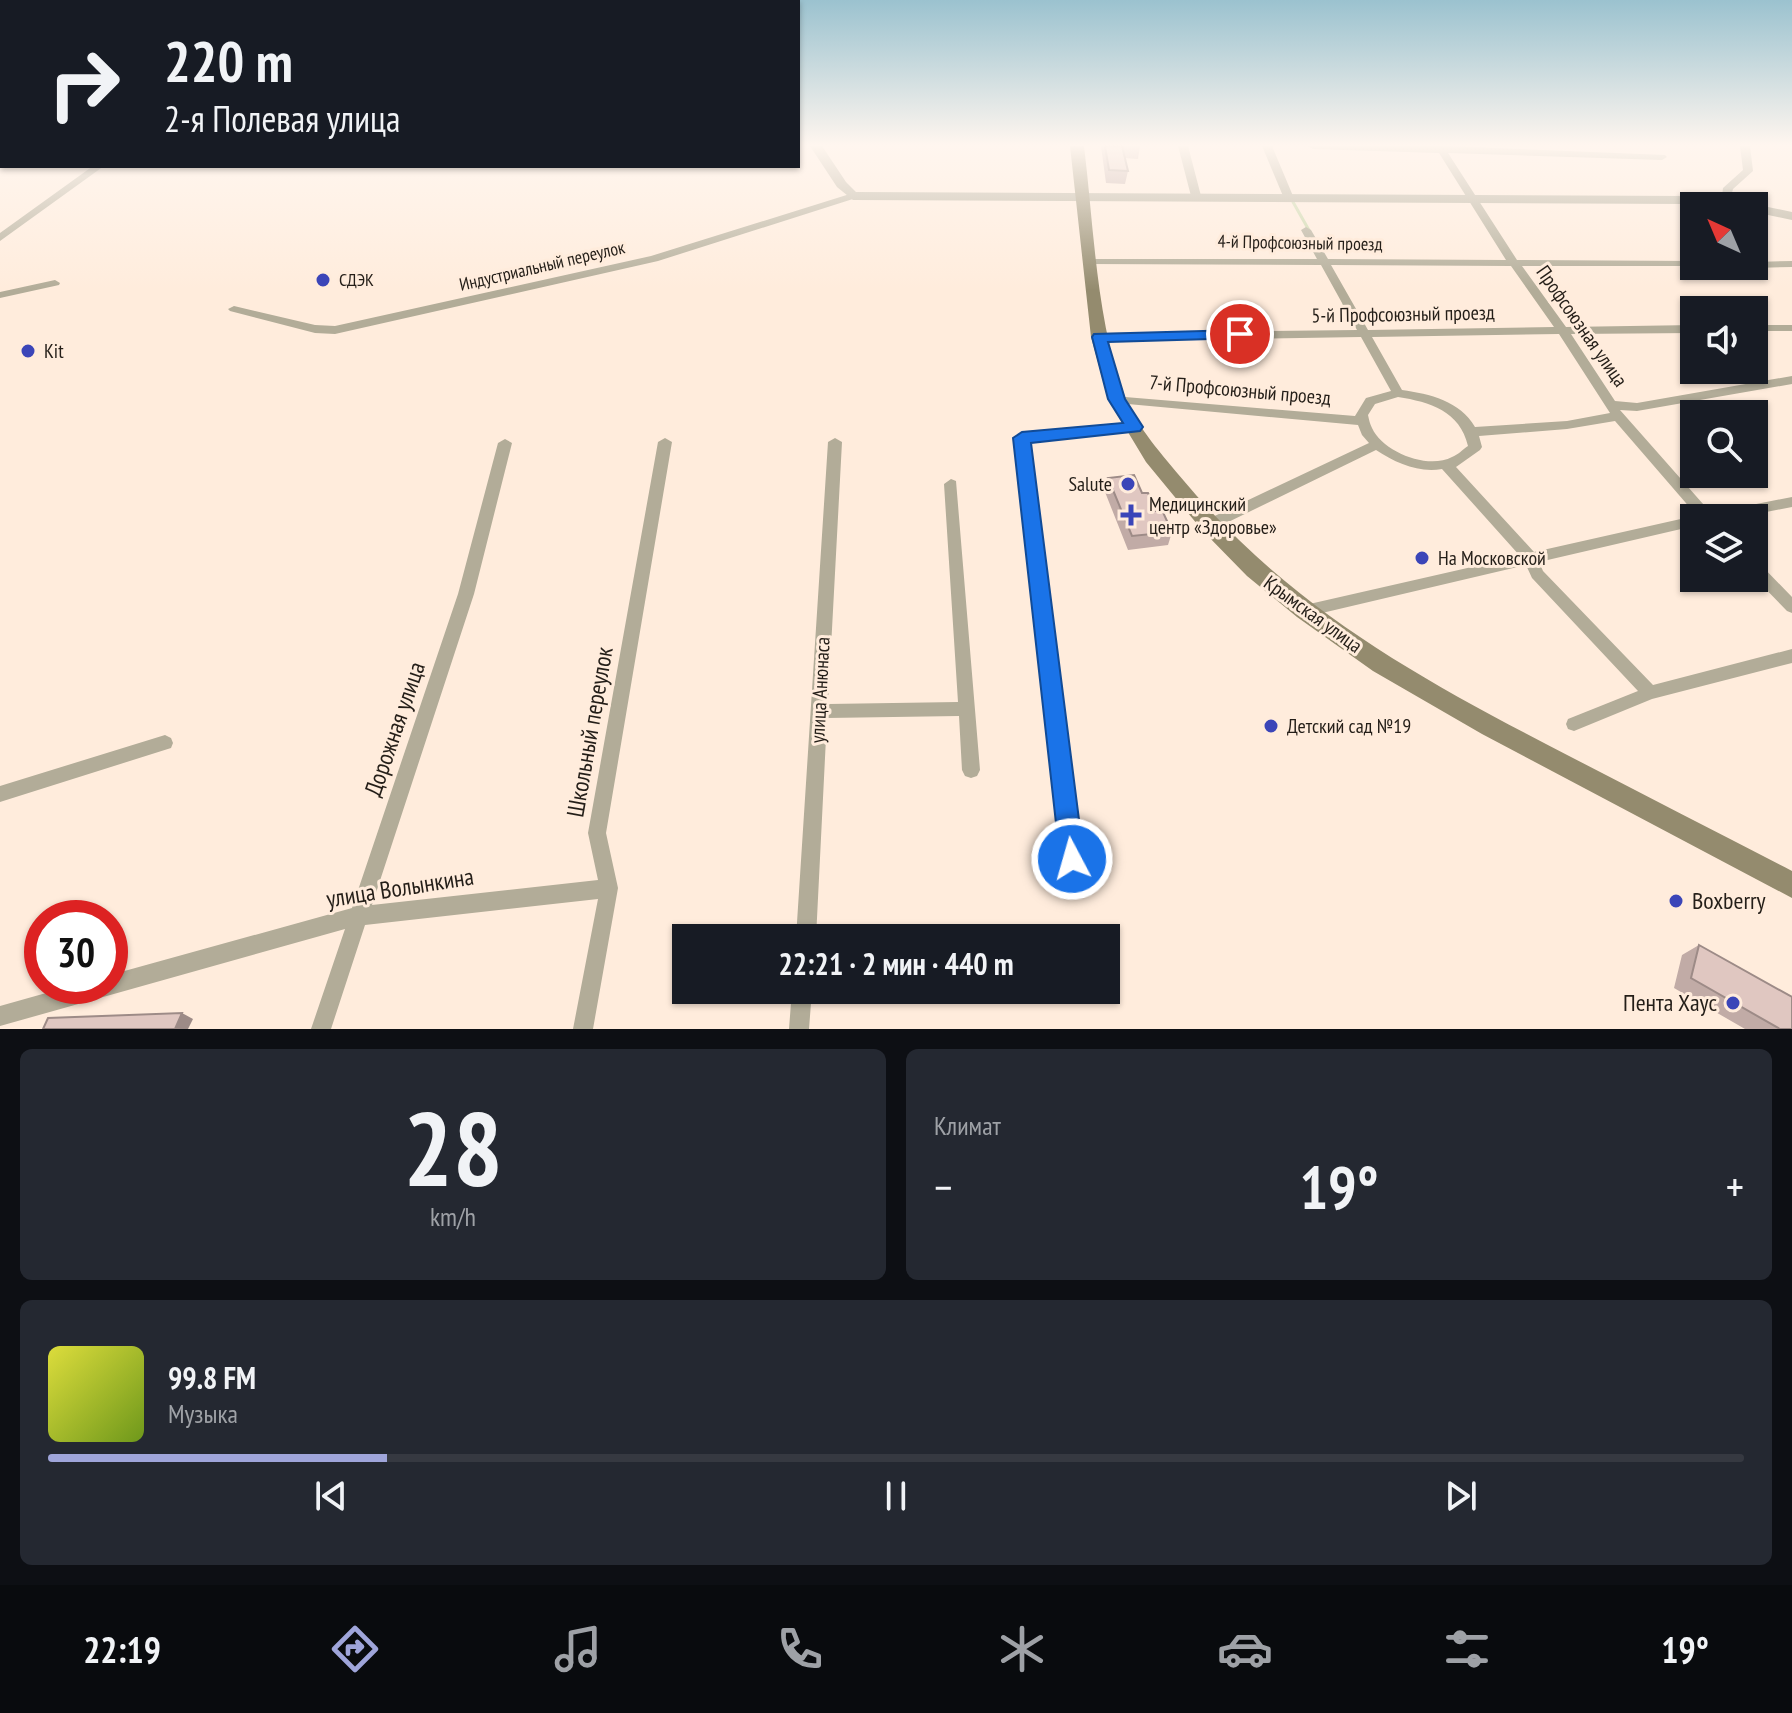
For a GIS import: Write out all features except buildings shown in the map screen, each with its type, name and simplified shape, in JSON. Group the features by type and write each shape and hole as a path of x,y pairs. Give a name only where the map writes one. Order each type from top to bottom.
{"main road":[{"name":"Крымская улица","path":"1082,195 1099,337 1117,399 1153,457 1209,525 1254,570 1305,611 1381,664 1490,727 1792,885"}],"street":[{"path":"0,238 60,194"},
{"name":"Профсоюзная улица","path":"1468,194 1615,411 1696,504"},
{"path":"853,196 1470,197 1680,201"},
{"name":"Индустриальный переулок","path":"234,309 315,329 335,330 654,259 853,196"},
{"path":"1768,211 1792,216"},
{"path":"1306,230 1320,260 1398,393"},
{"name":"4-й Профсоюзный проезд","path":"1088,261 1680,264"},
{"path":"1768,265 1792,264"},
{"path":"0,295 55,283"},
{"path":"1768,328 1792,328"},
{"name":"5-й Профсоюзный проезд","path":"1099,337 1680,329"},
{"path":"1473,432 1567,425 1615,411 1792,380"},
{"path":"1398,393 1421,396 1444,404 1462,417 1473,432 1475,447 1465,459 1447,466 1422,465 1396,458 1375,445 1364,433 1359,421 1361,409 1368,400 1398,393"},
{"name":"7-й Профсоюзный проезд","path":"1117,399 1359,421"},
{"path":"1072,864 1022,438 1134,427"},
{"name":"Школьный переулок","path":"583,1029 609,888 597,833 665,442"},
{"name":"улица Анюнаса","path":"807,924 835,442"},
{"name":"Дорожная улица","path":"321,1029 466,594 505,443"},
{"path":"1209,525 1375,445"},
{"path":"1447,466 1530,557 1537,574 1650,693"},
{"path":"951,484 971,770"},
{"path":"1768,507 1792,502"},
{"path":"1305,611 1680,524"},
{"path":"1768,582 1792,607"},
{"path":"1574,724 1650,693 1792,656"},
{"path":"819,711 967,709"},
{"path":"0,794 165,743"},
{"name":"улица Волынкина","path":"0,1016 357,916 609,888"},
{"path":"799,1029 801,1004"}],"waterway":[{"path":"1293,202 1310,232"},
{"path":"1344,304 1351,327"}],"place":[{"name":"СДЭК","path":"323,280"},
{"name":"Kit","path":"28,351"},
{"name":"Salute","path":"1128,484"},
{"name":"Медицинский центр «Здоровье»","path":"1131,515"},
{"name":"На Московской","path":"1422,558"},
{"name":"Детский сад №19","path":"1271,726"},
{"name":"Boxberry","path":"1676,901"},
{"name":"Пента Хаус","path":"1733,1003"}],"route":[{"path":"1072,859 1022,438 1134,427 1117,399 1099,337 1240,334"}]}
